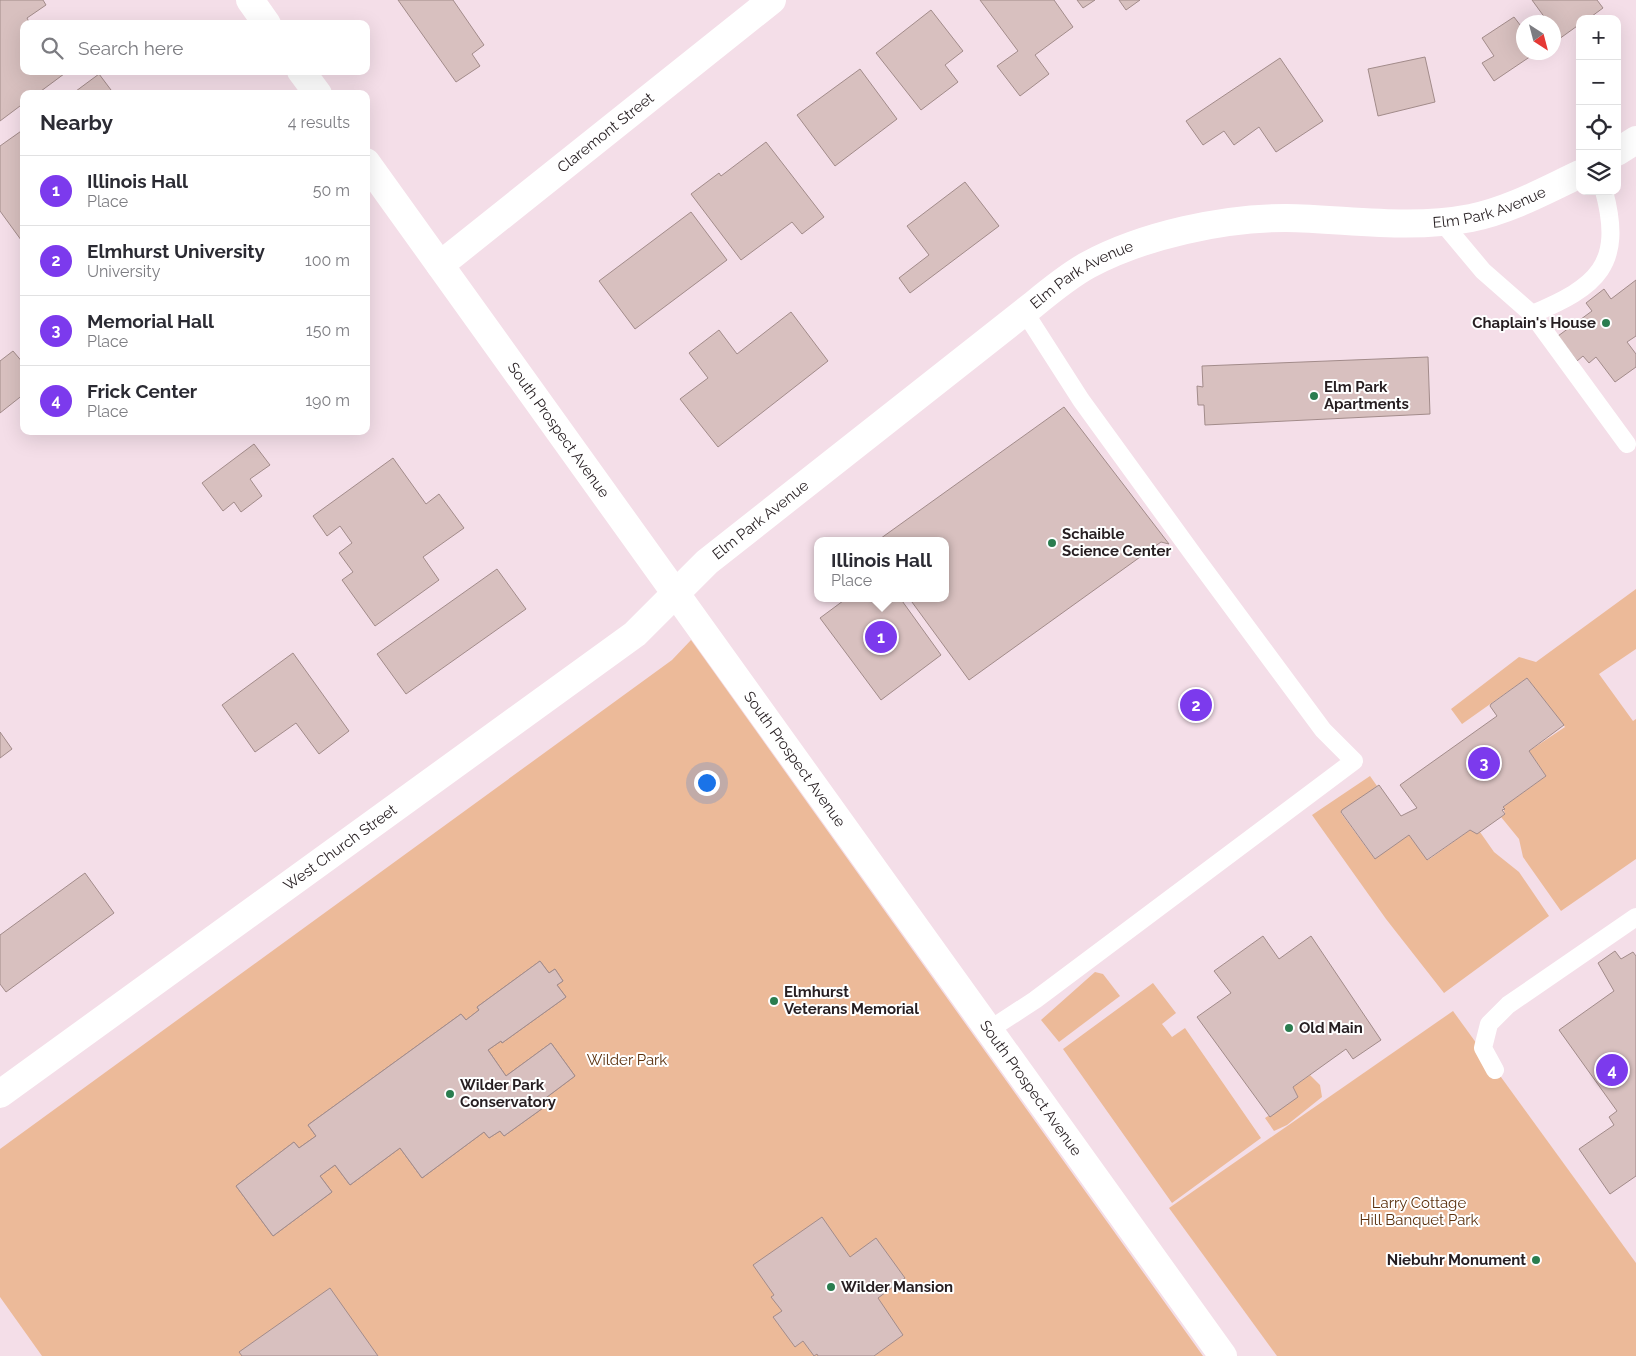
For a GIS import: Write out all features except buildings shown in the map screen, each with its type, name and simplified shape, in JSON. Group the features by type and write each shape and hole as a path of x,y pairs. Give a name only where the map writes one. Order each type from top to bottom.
{"street":[{"path":"250,0 264,20"},
{"name":"Claremont Street","path":"440,265 772,0"},
{"path":"305,75 315,90"},
{"path":"1620,150 1636,140"},
{"name":"South Prospect Avenue","path":"370,168 1223,1356"},
{"name":"Elm Park Avenue","path":"675,594 707,562 1024,311 1088,265 1132,246 1214,224 1286,218 1392,224 1442,222 1504,210 1576,176"},
{"name":"West Church Street","path":"0,1094 635,634 675,594"}],"lane":[{"path":"1532,314 1564,301 1586,286 1605,264 1611,241 1611,216 1605,195"},
{"path":"1442,222 1483,270 1532,314 1627,444"},
{"path":"989,1030 1035,1000 1354,761 1323,730 1194,557 1081,400 1024,311"},
{"path":"1495,1070 1483,1048 1489,1024 1508,1005 1636,917"}],"green space":[{"path":"1636,589 1636,649 1599,674 1633,721 1636,719 1636,859 1561,911 1523,857 1519,839 1501,817 1505,814 1503,807 1546,776 1529,751 1565,727 1527,678 1462,724 1451,709 1519,657 1536,662"},
{"name":"Wilder Park","path":"691,640 1203,1356 42,1356 0,1297 0,1149 672,660"},
{"path":"1370,776 1377,786 1341,813 1374,858 1409,835 1428,860 1470,830 1480,832 1494,852 1519,872 1549,916 1444,993 1386,919 1312,815"},
{"path":"1095,972 1103,974 1120,996 1059,1042 1041,1020"},
{"path":"1153,983 1176,1013 1162,1024 1172,1037 1185,1028 1261,1138 1172,1203 1063,1049"},
{"name":"Larry Cottage Hill Banquet Park","path":"1453,1011 1636,1263 1636,1356 1277,1356 1169,1208"},
{"path":"1310,1075 1320,1085 1322,1097 1287,1125 1274,1131 1265,1118 1298,1097 1293,1087"}],"place":[{"name":"Chaplain's House","path":"1606,323"},
{"name":"Elm Park Apartments","path":"1314,396"},
{"name":"Schaible Science Center","path":"1052,543"},
{"name":"Illinois Hall","path":"881,637"},
{"name":"Elmhurst University","path":"1196,705"},
{"name":"Memorial Hall","path":"1484,763"},
{"name":"Elmhurst Veterans Memorial","path":"774,1001"},
{"name":"Old Main","path":"1289,1028"},
{"name":"Frick Center","path":"1612,1070"},
{"name":"Wilder Park Conservatory","path":"450,1094"},
{"name":"Niebuhr Monument","path":"1536,1260"},
{"name":"Wilder Mansion","path":"831,1287"}]}
